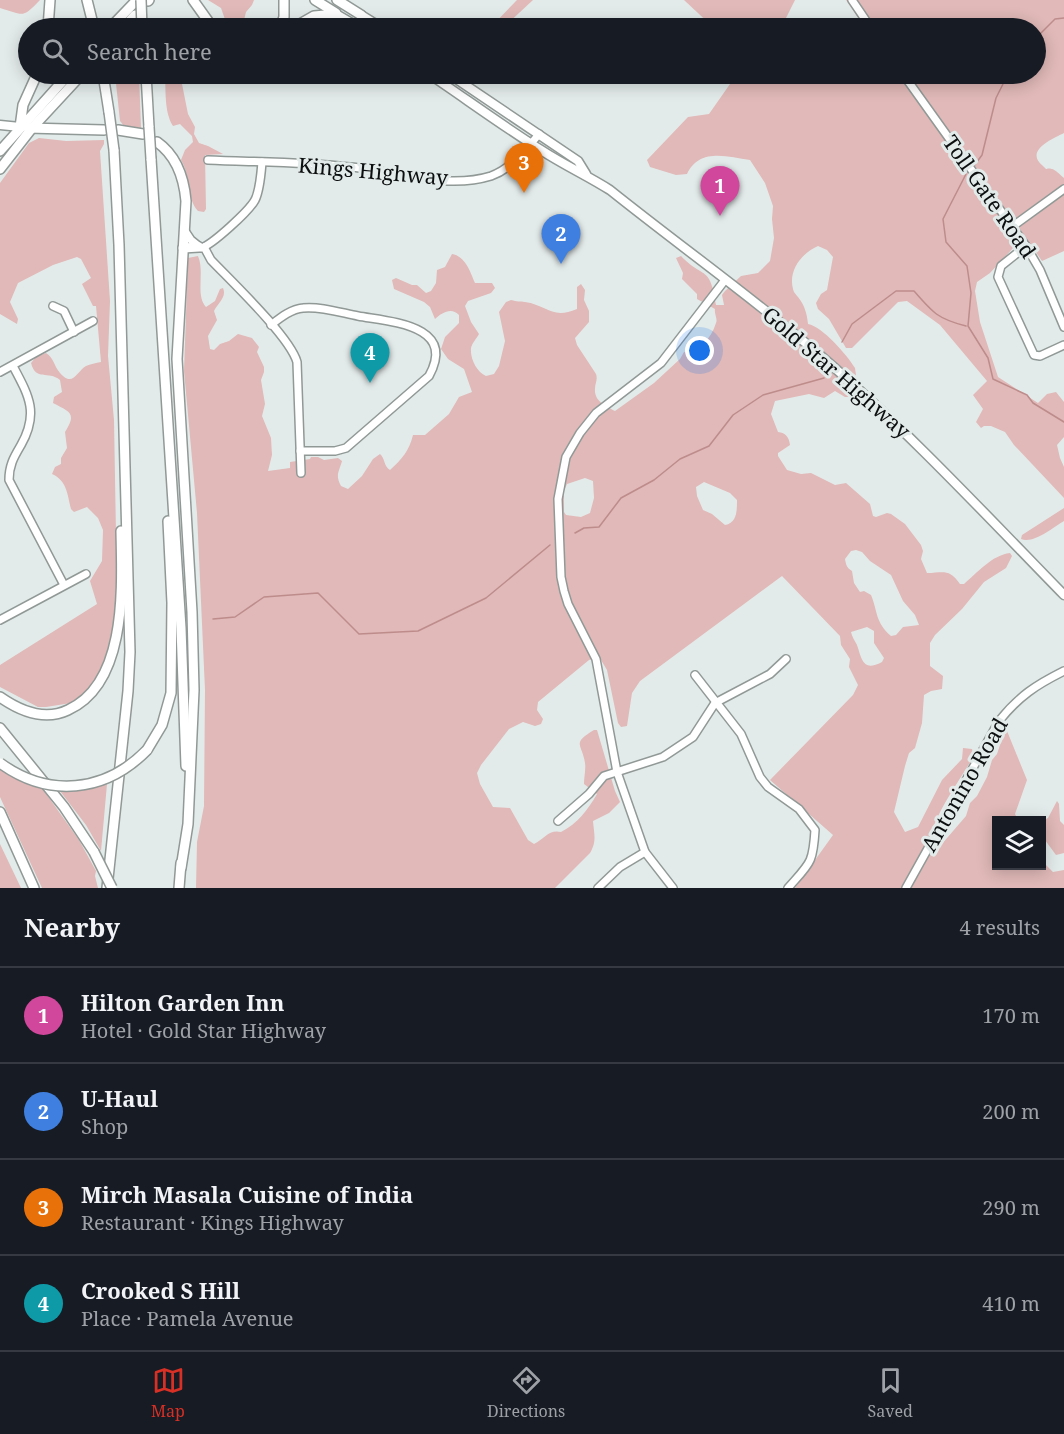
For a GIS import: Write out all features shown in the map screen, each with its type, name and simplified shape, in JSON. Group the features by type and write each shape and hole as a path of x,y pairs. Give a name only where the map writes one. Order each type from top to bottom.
{"highway":[{"path":"49,18 50,0"},
{"path":"87,0 92,18"},
{"path":"193,0 205,18"},
{"path":"284,0 284,18"},
{"path":"315,0 336,14"},
{"path":"337,0 361,15"},
{"path":"351,0 361,15"},
{"path":"120,18 138,1"},
{"path":"138,1 141,18"},
{"path":"200,12 202,18"},
{"path":"310,18 336,14"},
{"path":"132,18 135,15"},
{"path":"20,127 23,104 32,84"},
{"path":"0,151 60,84"},
{"path":"0,169 32,128 73,84"},
{"path":"105,84 114,150 117,204 129,671 107,888"},
{"path":"146,84 146,131 151,159 185,708 185,778 179,888"},
{"path":"47,111 51,123 63,129"},
{"path":"20,127 104,130"},
{"path":"118,130 146,131"},
{"path":"157,142 172,157 182,175 186,201 178,324 178,387 192,612 194,690 189,824 181,868"},
{"path":"0,763 34,781 57,786 80,786 98,781 132,764 147,750 160,729 169,705 172,652 171,589 156,307 153,202"},
{"path":"183,248 201,247"},
{"path":"0,697 30,712 45,715 62,713 74,708 91,694 108,664 119,618 121,588 120,472 123,394"},
{"path":"0,728 64,807 94,852 112,888"},
{"path":"0,812 33,888"},
{"path":"0,825 33,888"}],"main road":[{"path":"336,14 343,18"},
{"path":"361,15 366,18"},
{"name":"Gold Star Highway","path":"444,84 531,144 610,190 768,312 869,399 917,444 1064,596"},
{"name":"Gold Star Highway","path":"464,84 578,161 586,174"},
{"path":"0,125 20,127"}],"street":[{"path":"852,0 864,18"},
{"name":"Toll Gate Road","path":"910,84 1026,246 1040,270 1064,327"},
{"name":"Kings Highway","path":"208,160 350,167 420,178 455,180 498,173 511,164 539,134"},
{"path":"201,247 232,224 255,201 262,162"},
{"path":"1013,226 1064,189"},
{"path":"185,231 290,347 297,362 301,473"},
{"path":"1026,246 1001,266 998,277 1034,355 1040,356 1064,345"},
{"path":"673,888 645,852 617,772 596,659 568,604 561,577 558,499 567,458 580,433 596,413 661,363 725,280"},
{"path":"53,306 64,311 74,332"},
{"path":"271,325 291,312 309,307 414,327 429,337 433,347 434,368 429,376 352,444 335,451 300,451"},
{"path":"0,372 93,321"},
{"path":"13,366 28,395 32,412 27,434 11,462 9,480 64,585"},
{"path":"0,618 86,574"},
{"path":"558,820 589,794 604,776 663,757 693,737 715,703 770,674 786,659"},
{"name":"Antonino Road","path":"906,888 999,721 1028,691 1064,671"},
{"path":"695,675 741,734 760,777 768,787 799,810 815,830 814,854 810,863 788,888"},
{"path":"598,888 620,867 645,852"}],"shaded area":[{"path":"0,0 40,0 22,14 0,8"},
{"path":"208,0 254,0 244,18 225,18 221,8"},
{"path":"517,0 533,0 514,18 500,18"},
{"path":"684,0 795,0 786,18 703,18"},
{"path":"846,0 1064,0 1064,133 1042,146 1037,155 1038,161 1046,169 1054,170 1064,178 1064,251 1042,261 1031,245 1014,247 990,273 977,282 975,291 980,322 998,377 1038,403 1047,394 1056,392 1064,402 1064,437 1057,445 1064,467 1064,498 1014,445 1005,432 991,426 981,428 976,422 983,409 973,395 987,381 940,325 907,301 898,302 852,348 846,348 829,319 818,309 816,303 821,294 827,290 833,257 827,250 818,246 807,253 794,269 793,289 804,307 808,324 821,330 841,349 855,368 856,375 852,390 855,397 845,397 835,391 824,398 809,394 775,401 771,414 778,432 785,434 789,440 790,445 778,453 787,470 801,474 811,473 835,485 846,483 870,504 873,516 891,514 905,524 921,545 923,551 921,559 927,573 949,573 960,584 964,584 997,557 1010,553 1012,556 1006,568 984,582 930,643 930,666 943,676 942,689 924,695 922,723 915,748 909,753 894,812 905,832 918,827 942,780 962,759 963,748 972,749 972,759 936,821 928,843 936,855 941,845 966,816 970,803 977,796 987,777 992,760 1007,731 1027,780 1016,816 992,816 992,870 1046,870 1046,865 1053,872 1064,870 1064,888 795,888 833,835 770,780 853,695 858,685 849,667 850,659 841,645 840,636 782,576 640,681 632,693 627,726 621,727 618,723 607,670 601,660 594,658 538,702 537,710 543,719 541,724 535,726 523,722 509,729 481,765 477,773 480,784 493,807 510,808 528,840 534,844 550,833 561,832 572,825 586,811 597,794 584,784 585,763 580,741 597,730 620,802 609,813 593,821 594,841 590,853 555,888 196,888 197,842 204,806 205,690 197,513 184,371 188,258 198,256 201,269 200,290 206,307 215,301 220,289 223,288 224,291 214,311 217,320 208,336 210,349 214,350 238,334 252,338 259,347 257,352 264,367 261,380 265,404 262,416 271,438 272,455 268,471 290,468 290,462 311,457 324,460 338,458 342,461 338,479 341,486 348,489 380,454 390,470 404,454 413,435 425,435 449,414 459,397 472,392 464,369 448,359 441,349 445,337 459,323 459,315 453,311 447,311 435,319 430,307 394,289 392,280 396,278 417,285 426,293 431,291 436,283 437,270 445,267 452,254 464,261 475,283 492,283 495,288 491,293 468,301 465,306 479,334 472,346 473,361 486,376 494,374 499,366 505,341 499,312 506,302 511,300 533,304 555,312 568,312 577,309 577,287 581,284 585,290 584,300 589,311 589,322 575,338 596,374 596,397 601,403 615,411 654,383 680,359 684,352 695,349 708,339 716,321 715,309 697,299 697,294 682,279 683,273 676,258 681,256 705,274 711,283 716,305 724,305 722,295 725,291 741,276 758,273 770,261 774,238 773,206 765,183 750,160 723,156 706,157 692,166 687,174 676,175 650,167 647,160 688,117 709,114 730,84 1046,84 1046,18 858,18","holes":["585,478 593,481 594,498 590,513 581,517 566,515 564,491 567,484","704,482 730,493 737,500 736,512 732,522 725,525 703,510 696,487","851,551 862,552 870,561 891,575 903,601 915,615 919,625 903,627 896,635 891,636 886,631 879,621 871,595 864,591 860,592 854,583 852,571 847,566 845,559","867,627 874,631 874,643 884,658 882,662 871,666 862,660 851,632"]},
{"path":"116,84 139,84 141,128 124,126 120,121"},
{"path":"165,84 182,84 188,114 195,127 194,134 199,143 223,154 205,155 206,209 204,212 198,211 194,206 181,160 185,150 193,142 192,136 180,124 173,126 166,101"},
{"path":"39,138 66,141 104,140 100,151 110,301 108,356 114,420 117,592 107,657 94,685 86,695 71,703 46,707 38,707 0,687 0,665 97,604 90,581 102,561 103,530 98,518 87,507 74,512 71,509 64,484 52,474 55,467 61,464 61,458 67,448 65,432 71,417 67,411 53,403 54,397 62,392 60,380 39,374 33,369 31,363 36,357 46,353 64,377 72,379 86,366 101,362 96,306 93,306 82,284 91,278 81,259 77,257 53,265 18,283 10,302 18,319 17,324 0,314 0,183 29,143"},
{"path":"1064,508 1064,521 1037,537 1021,539 1022,535"},
{"path":"0,767 22,781 42,788 79,840 96,871 98,888 42,888 0,797"},
{"path":"107,784 101,851 86,825 60,791 74,791"},
{"path":"1057,801 1060,821 1064,825 1064,853 1056,855 1046,841 1046,819"},
{"path":"0,844 21,888 0,888"}],"waterway":[{"path":"1046,28 1055,19 1064,18"},
{"path":"974,166 982,155 996,98 1003,84"},
{"path":"966,174 943,219 946,242 967,266 971,293 968,326 988,358 993,379 1027,395 1033,403 1064,422"},
{"path":"842,342 852,324 896,291 914,291 937,314 949,321 966,326"},
{"path":"575,533 584,528 599,527 621,498 654,480 680,459 709,446 733,415 763,395 824,378"},
{"path":"213,619 235,617 264,597 318,593 359,634 418,631 486,598 550,545"}],"place":[{"name":"Mirch Masala Cuisine of India","path":"524,193"},
{"name":"Hilton Garden Inn","path":"720,216"},
{"name":"U-Haul","path":"561,264"},
{"name":"Crooked S Hill","path":"370,383"}]}
